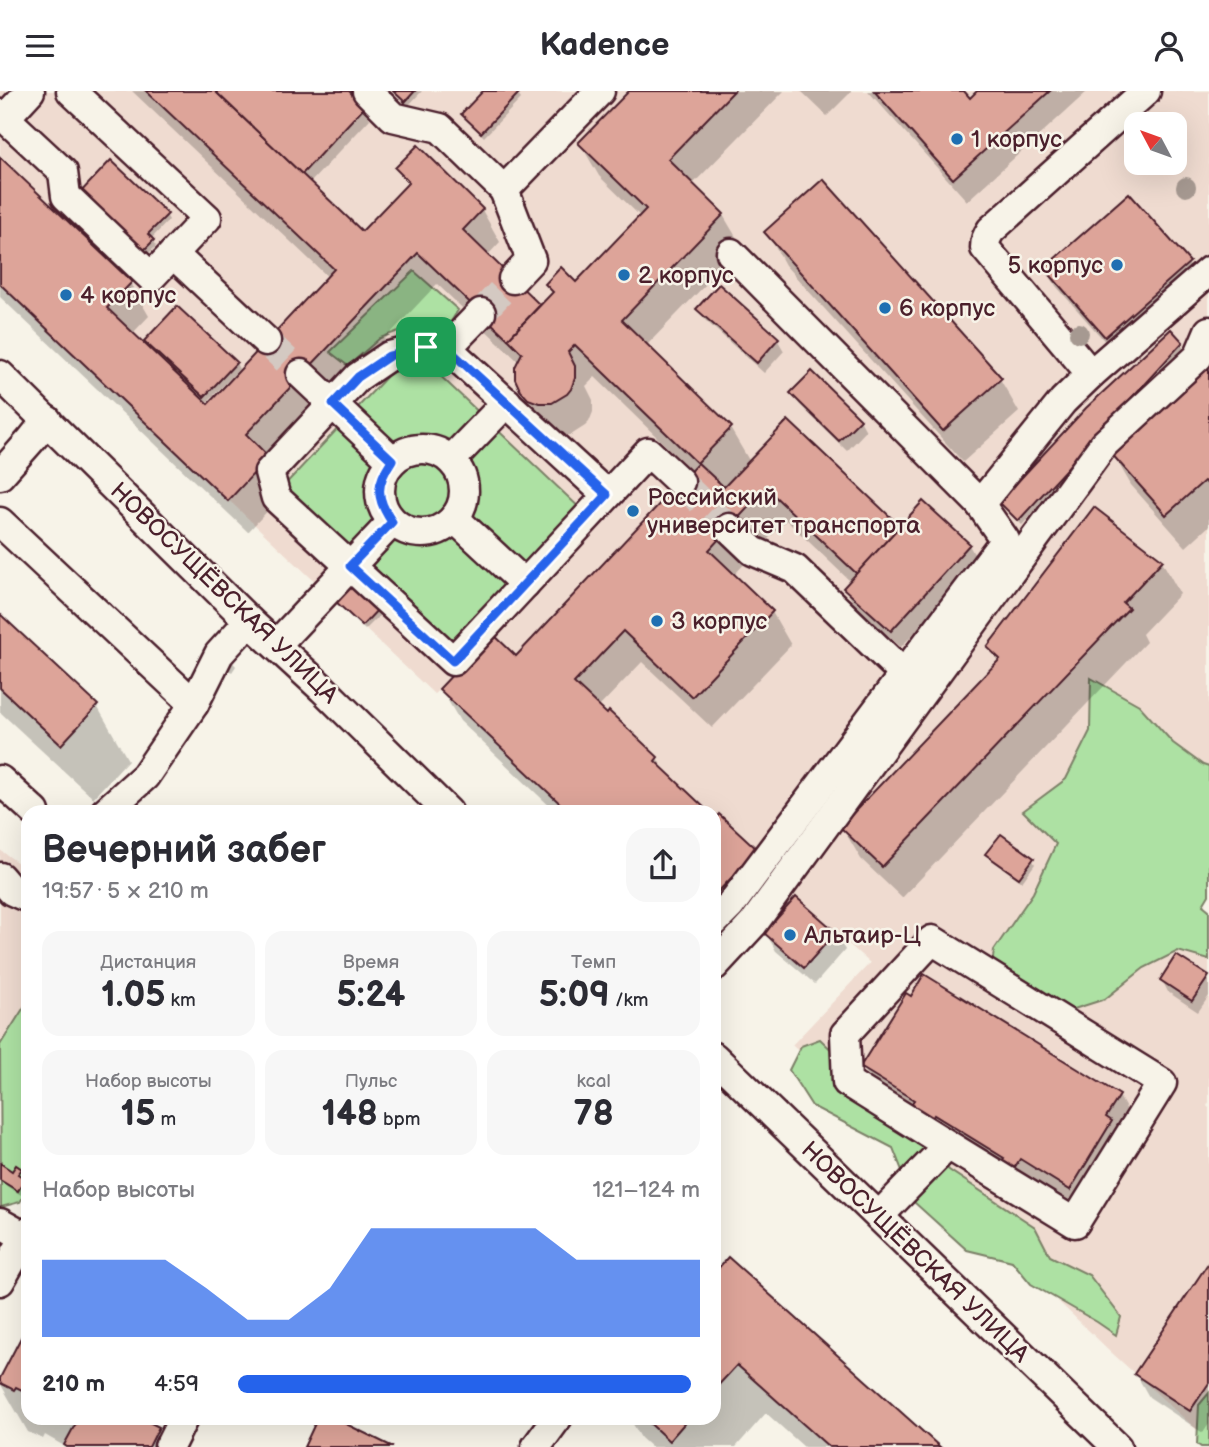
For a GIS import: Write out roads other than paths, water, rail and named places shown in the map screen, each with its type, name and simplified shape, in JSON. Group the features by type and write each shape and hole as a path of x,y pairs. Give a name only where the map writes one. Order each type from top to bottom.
{"street":[{"path":"30,91 3,116 62,172 66,196 151,277 207,218 71,91"},
{"path":"367,91 393,117 440,128 504,190 531,260 513,279"},
{"path":"504,190 600,91"},
{"path":"1091,374 985,247 985,243 992,230 1146,91"},
{"path":"721,915 1005,540 979,503 731,253"},
{"path":"173,254 266,341"},
{"path":"979,503 1063,401 1209,271"},
{"path":"447,348 481,313"},
{"path":"721,958 753,924 1104,444 1198,357 1209,331"},
{"path":"607,495 447,348 426,347 389,356 358,377 269,473 276,498 453,661 648,452 680,482"},
{"name":"НОВОСУЩЁВСКАЯ УЛИЦА","path":"0,375 249,621 441,805"},
{"path":"301,375 392,460"},
{"path":"451,460 507,402"},
{"path":"0,475 47,420"},
{"path":"422,449 437,451 451,460 460,473 464,489 462,504 454,518 440,529 424,534 406,531 392,522 382,507 379,491 383,474 392,460 406,452 422,449"},
{"path":"454,518 525,584"},
{"path":"0,522 194,703"},
{"path":"276,645 392,522"},
{"path":"729,528 753,551 795,569 904,674"},
{"path":"113,805 145,776 194,703 219,654 249,621"},
{"path":"0,780 27,805"},
{"path":"932,940 1162,1083 1075,1223 948,1145 847,1082 845,1034 932,940"},
{"name":"НОВОСУЩЁВСКАЯ УЛИЦА","path":"721,1064 1117,1447"},
{"path":"879,1216 948,1145"},
{"path":"0,1223 21,1232"},
{"path":"0,1281 21,1244"},
{"path":"169,1447 180,1425"},
{"path":"536,1447 552,1425"}],"tunnel":[{"path":"481,313 513,279"},
{"path":"266,341 301,374"},
{"path":"680,482 729,528"}],"place":[{"name":"1 корпус","path":"957,139"},
{"name":"5 корпус","path":"1117,265"},
{"name":"2 корпус","path":"624,275"},
{"name":"4 корпус","path":"66,295"},
{"name":"6 корпус","path":"885,308"},
{"name":"Российский университет транспорта","path":"633,511"},
{"name":"3 корпус","path":"657,621"},
{"name":"Альтаир-Ц","path":"790,935"}]}
